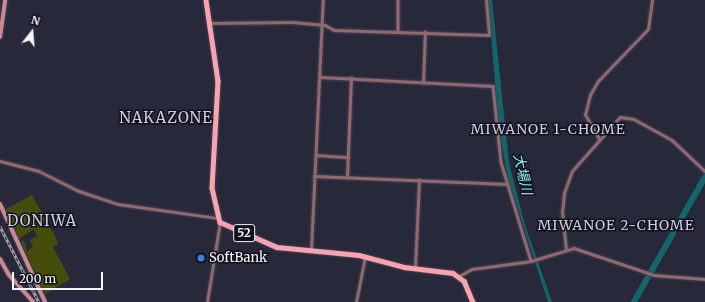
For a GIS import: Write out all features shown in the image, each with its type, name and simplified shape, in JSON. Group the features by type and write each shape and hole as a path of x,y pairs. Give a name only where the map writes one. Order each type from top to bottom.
{"main road":[{"name":"52","path":"206,0 208,23 218,81 212,184 220,220 272,246 365,256 415,268 459,276"},
{"path":"459,276 473,302"}],"street":[{"path":"0,37 5,0"},
{"path":"311,251 323,0"},
{"path":"398,0 398,31"},
{"path":"208,23 322,24 334,30 489,35 486,0"},
{"path":"599,139 585,115 590,95 598,81 648,29 652,0"},
{"path":"423,83 425,32"},
{"path":"320,77 493,86 501,162 532,260"},
{"path":"347,177 351,78"},
{"path":"566,250 561,226 564,193 577,163 620,117 630,118 672,140 705,171"},
{"path":"316,155 348,157"},
{"path":"0,161 39,171 83,193 118,204 220,220 207,302"},
{"path":"314,176 507,184"},
{"path":"415,268 419,180"},
{"path":"0,204 45,302"},
{"path":"459,276 472,270 532,260 574,248 652,274 705,279"},
{"path":"356,302 365,256"},
{"path":"0,259 9,275 33,302"}],"shaded area":[{"path":"488,0 492,0 509,163 525,225 552,302 548,302 508,179 499,129"},
{"path":"32,195 55,236 58,244 53,247 70,279 45,294 21,242 24,240 27,251 33,247 30,240 37,236 34,229 19,239 6,209"}],"waterway":[{"path":"598,83 605,76"},
{"path":"591,98 592,94"},
{"path":"634,302 705,177"}],"railway":[{"path":"0,226 39,302"}],"place":[{"name":"SoftBank","path":"201,258"}],"district":[{"name":"NAKAZONE","path":"166,118"},
{"name":"MIWANOE 1-CHOME","path":"548,129"},
{"name":"DONIWA","path":"42,221"},
{"name":"MIWANOE 2-CHOME","path":"616,225"}],"water label":[{"name":"大場川","path":"523,174"}]}
